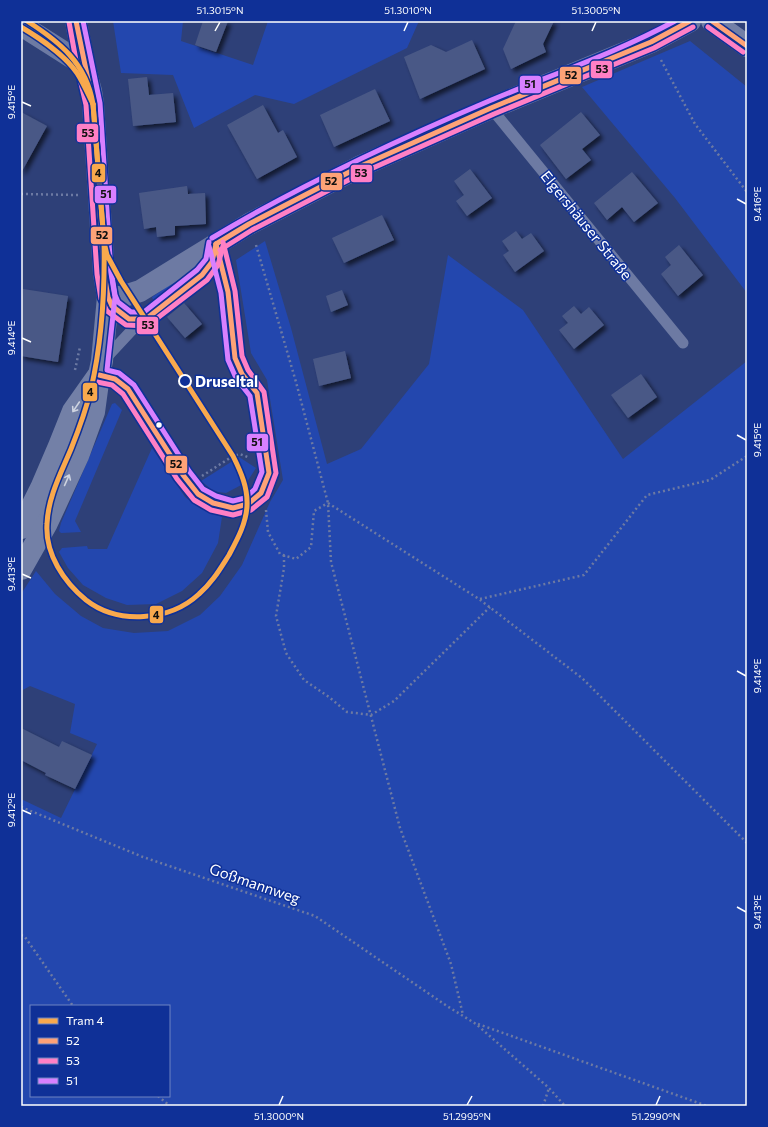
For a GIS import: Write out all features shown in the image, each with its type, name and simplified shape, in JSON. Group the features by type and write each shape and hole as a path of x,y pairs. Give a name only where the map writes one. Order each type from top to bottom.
{"main road":[{"path":"21,569 47,523 78,456 94,412 108,297 104,274 93,104 76,21"},
{"path":"712,21 747,46"},
{"path":"21,528 60,446 73,411 100,368"}],"street":[{"path":"108,297 121,297 140,291 250,224 361,166 491,108 651,42 690,21"},
{"path":"21,25 84,65"}],"lane":[{"name":"Elgershäuser Straße","path":"491,108 683,343"},
{"path":"216,244 228,292 235,358 242,374 256,393 269,473 261,493 248,504 233,508 213,503 198,494 128,389 100,368 132,330 202,275 212,262 216,244"},
{"path":"108,297 112,306 123,316 129,319 146,319"}],"path":[{"path":"651,42 696,124 747,192"},
{"path":"21,194 83,195"},
{"path":"250,224 296,382 328,503 330,562 400,828 451,964 463,1015"},
{"path":"75,371 80,349"},
{"path":"190,484 224,461 240,454 252,459 269,473"},
{"path":"479,599 584,575 647,495 710,480 747,456"},
{"path":"267,512 268,532 280,554 296,559 311,547 314,511 328,503"},
{"path":"328,503 479,599 582,678 747,843"},
{"path":"284,555 284,568 276,616 286,653 304,680 347,712 371,715 394,701 490,607"},
{"name":"Goßmannweg","path":"21,806 143,857 315,916 447,1006 476,1024"},
{"path":"21,935 25,937 72,1005"},
{"path":"476,1024 549,1088 565,1106"},
{"path":"476,1024 707,1106"},
{"path":"543,1106 549,1088"},
{"path":"159,1097 170,1106"}],"shaded area":[{"path":"113,21 183,21 181,41 253,65 268,21 419,21 407,48 294,104 255,95 194,128 173,75 121,73"},
{"path":"690,41 747,87 747,293 675,198 582,87"},
{"path":"265,241 291,328 327,464 361,449 429,364 448,255 523,310 623,459 747,361 747,1106 21,1106 21,799 61,818 97,744 70,733 75,704 30,686 21,691 21,594 36,571 55,594 81,616 103,628 134,633 168,631 200,615 220,596 242,565 270,502 283,480 267,380 251,353 236,260"},
{"path":"191,274 153,300 152,297 184,275"},
{"path":"115,403 122,410 75,521 81,532 61,533 59,531 61,523 112,404"},
{"path":"152,448 185,497 201,509 222,517 218,543 202,573 182,591 156,604 127,605 106,598 83,585 68,568 59,552 62,548 87,546 88,549 107,549"},
{"path":"239,457 256,468 247,482 226,493 211,489 201,481"}],"building":[{"path":"203,21 228,21 216,52 195,45"},
{"path":"516,21 554,21 543,44 546,52 511,69 503,49"},
{"path":"472,40 485,69 420,99 404,57 431,45 446,52"},
{"path":"147,77 149,95 173,93 176,122 133,126 128,79"},
{"path":"375,89 390,121 334,147 320,115"},
{"path":"263,105 278,133 283,130 297,157 257,179 227,125"},
{"path":"21,112 47,126 21,173"},
{"path":"581,112 600,135 582,149 591,160 566,179 540,145"},
{"path":"470,169 492,198 467,216 456,201 464,195 454,181"},
{"path":"632,172 658,203 634,222 622,207 607,220 594,203"},
{"path":"187,186 188,194 205,193 206,224 175,226 175,235 157,237 156,227 144,229 139,193"},
{"path":"382,215 394,240 344,263 332,238"},
{"path":"516,231 522,239 531,233 544,251 515,272 503,255 509,251 502,241"},
{"path":"679,245 703,275 678,296 661,274 671,265 665,257"},
{"path":"23,289 68,296 58,362 21,356 21,305"},
{"path":"342,290 348,305 331,312 326,296"},
{"path":"184,303 202,324 185,338 167,317"},
{"path":"574,306 581,314 589,307 604,325 574,349 559,330 568,323 562,316"},
{"path":"345,351 351,378 319,386 313,359"},
{"path":"641,374 657,397 628,418 611,395"},
{"path":"21,728 59,747 62,741 92,755 75,789 45,775 46,773 21,760"}],"tram line":[{"name":"4","path":"27,21 61,46 78,65 90,90 93,104"},
{"name":"4","path":"21,27 66,59 79,77 93,104"},
{"name":"4","path":"93,104 104,242"},
{"name":"4","path":"93,104 104,242"},
{"name":"4","path":"104,242 107,255 121,281 233,456 245,486 247,499 245,519 241,532 229,555 212,581 199,594 174,610 144,616 128,616 113,613 99,608 86,600 63,576 49,546 47,535 48,514 52,495 82,419 95,371 102,316 104,242"}],"transit line":[{"name":"52","path":"76,21 93,104 104,274 108,297 112,306 129,319 146,319 202,275 212,262 216,244"},
{"name":"51","path":"83,21 100,103 111,273 115,297 107,370 119,373 134,385 189,471 203,489 216,496 233,501 245,498 255,489 262,472 250,396 236,378 228,360 221,293 209,246"},
{"name":"51","path":"212,238 279,200 383,148 489,101 607,54 675,21"},
{"name":"52","path":"216,244 249,224 361,166 491,108 651,42 690,21"},
{"name":"52","path":"712,21 747,46"},
{"name":"53","path":"69,22 86,105 97,274 101,299 107,311 126,325 147,326 207,280 218,265 223,246"},
{"name":"53","path":"220,250 252,230 364,172 494,114 654,48 693,27"},
{"name":"53","path":"708,27 743,52"},
{"name":"51","path":"111,270 115,295 118,302 131,312 144,312 197,270 206,259 209,242"},
{"name":"53","path":"97,382 112,385 123,394 177,479 194,500 211,510 233,515 251,510 267,497 276,473 264,392 248,370 242,356 235,291 223,242"},
{"name":"52","path":"99,375 115,379 128,389 183,475 198,494 213,503 233,508 248,504 261,493 269,473 257,393 242,374 235,358 228,292 216,244"}],"place":[{"name":"Druseltal","path":"185,381"}]}
